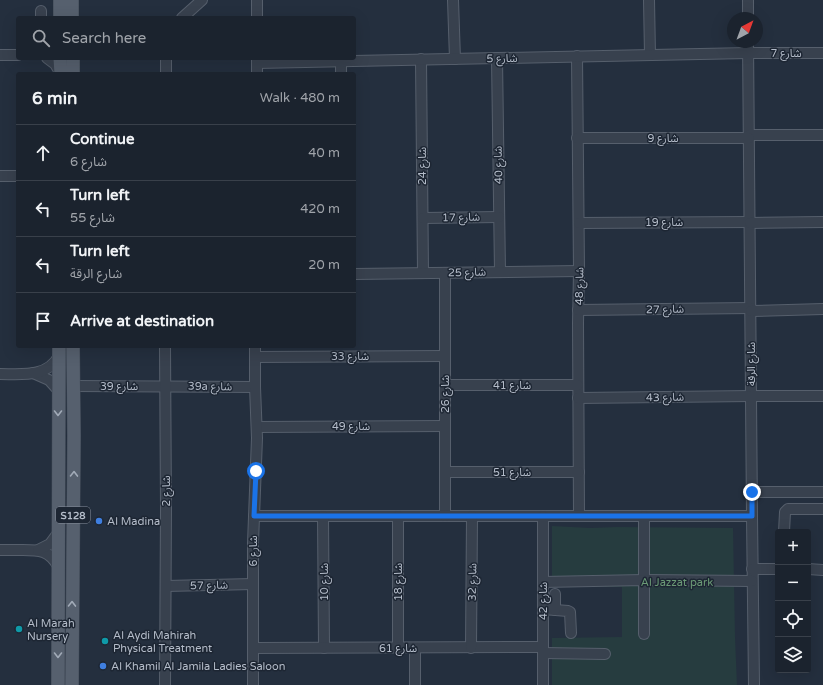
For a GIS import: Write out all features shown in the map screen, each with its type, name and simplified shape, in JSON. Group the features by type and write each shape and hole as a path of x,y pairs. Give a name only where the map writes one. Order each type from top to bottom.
{"main road":[{"path":"60,60 61,72"},
{"path":"73,60 73,72"},
{"name":"S128","path":"72,685 74,444 73,348"},
{"name":"S128","path":"58,685 59,351"}],"street":[{"path":"184,16 202,0"},
{"path":"257,0 257,16"},
{"path":"454,0 455,59"},
{"path":"649,0 650,55"},
{"path":"748,0 748,12"},
{"name":"شارع الرقة","path":"748,48 754,685"},
{"name":"شارع 5","path":"257,60 341,61 748,53"},
{"name":"شارع 7","path":"748,53 823,53"},
{"path":"0,55 16,55"},
{"name":"شارع 48","path":"577,56 579,223 579,516"},
{"name":"شارع 40","path":"497,58 500,272"},
{"name":"شارع 24","path":"421,59 423,273"},
{"path":"50,60 55,64 60,72"},
{"path":"166,60 166,72"},
{"path":"257,60 257,72"},
{"path":"341,61 341,72"},
{"name":"شارع 9","path":"577,138 823,135"},
{"path":"0,176 16,176"},
{"name":"شارع 17","path":"423,218 499,216"},
{"name":"شارع 19","path":"579,223 823,222"},
{"name":"شارع 25","path":"356,274 579,271"},
{"name":"شارع 26","path":"445,273 445,516"},
{"name":"شارع 27","path":"578,310 823,309"},
{"name":"شارع 2","path":"165,348 165,685"},
{"name":"شارع 6","path":"253,685 254,516 257,427 255,387 256,348"},
{"path":"0,374 33,373 42,371 49,368 54,362 59,351"},
{"name":"شارع 33","path":"256,357 445,356"},
{"path":"33,373 49,380 58,390"},
{"name":"شارع 41","path":"446,385 578,385"},
{"name":"شارع 39","path":"73,386 165,386"},
{"name":"39a شارع","path":"165,386 255,387"},
{"name":"شارع 43","path":"578,398 823,396"},
{"name":"شارع 49","path":"257,427 445,426"},
{"name":"شارع 51","path":"445,472 579,472"},
{"path":"752,492 823,492"},
{"path":"784,529 785,512 788,509 823,509"},
{"path":"254,516 752,516"},
{"name":"شارع 10","path":"323,516 324,648"},
{"name":"شارع 18","path":"398,516 398,648"},
{"name":"شارع 32","path":"471,648 472,516"},
{"name":"شارع 42","path":"543,516 543,685"},
{"path":"644,516 644,634"},
{"path":"0,550 38,550 50,544 58,533"},
{"path":"38,550 50,556 58,566"},
{"path":"752,569 775,569"},
{"path":"811,570 823,570"},
{"path":"543,582 644,580 752,581"},
{"name":"شارع 57","path":"166,586 253,584"},
{"path":"555,594 555,610"},
{"path":"543,609 570,612 571,633"},
{"name":"شارع 61","path":"253,648 471,648 606,654"},
{"path":"415,648 415,685"}],"green space":[{"name":"Al Jazzat park","path":"552,526 590,528 733,528 737,685 552,685 552,638 622,637 622,587 552,586"}],"place":[{"name":"Al Madina","path":"99,521"},
{"name":"Al Marah Nursery","path":"19,629"},
{"name":"Al Aydi Mahirah Physical Treatment","path":"105,641"},
{"name":"Al Khamil Al Jamila Ladies Saloon","path":"103,666"}],"route":[{"path":"256,471 254,516 752,516 752,492"}]}
